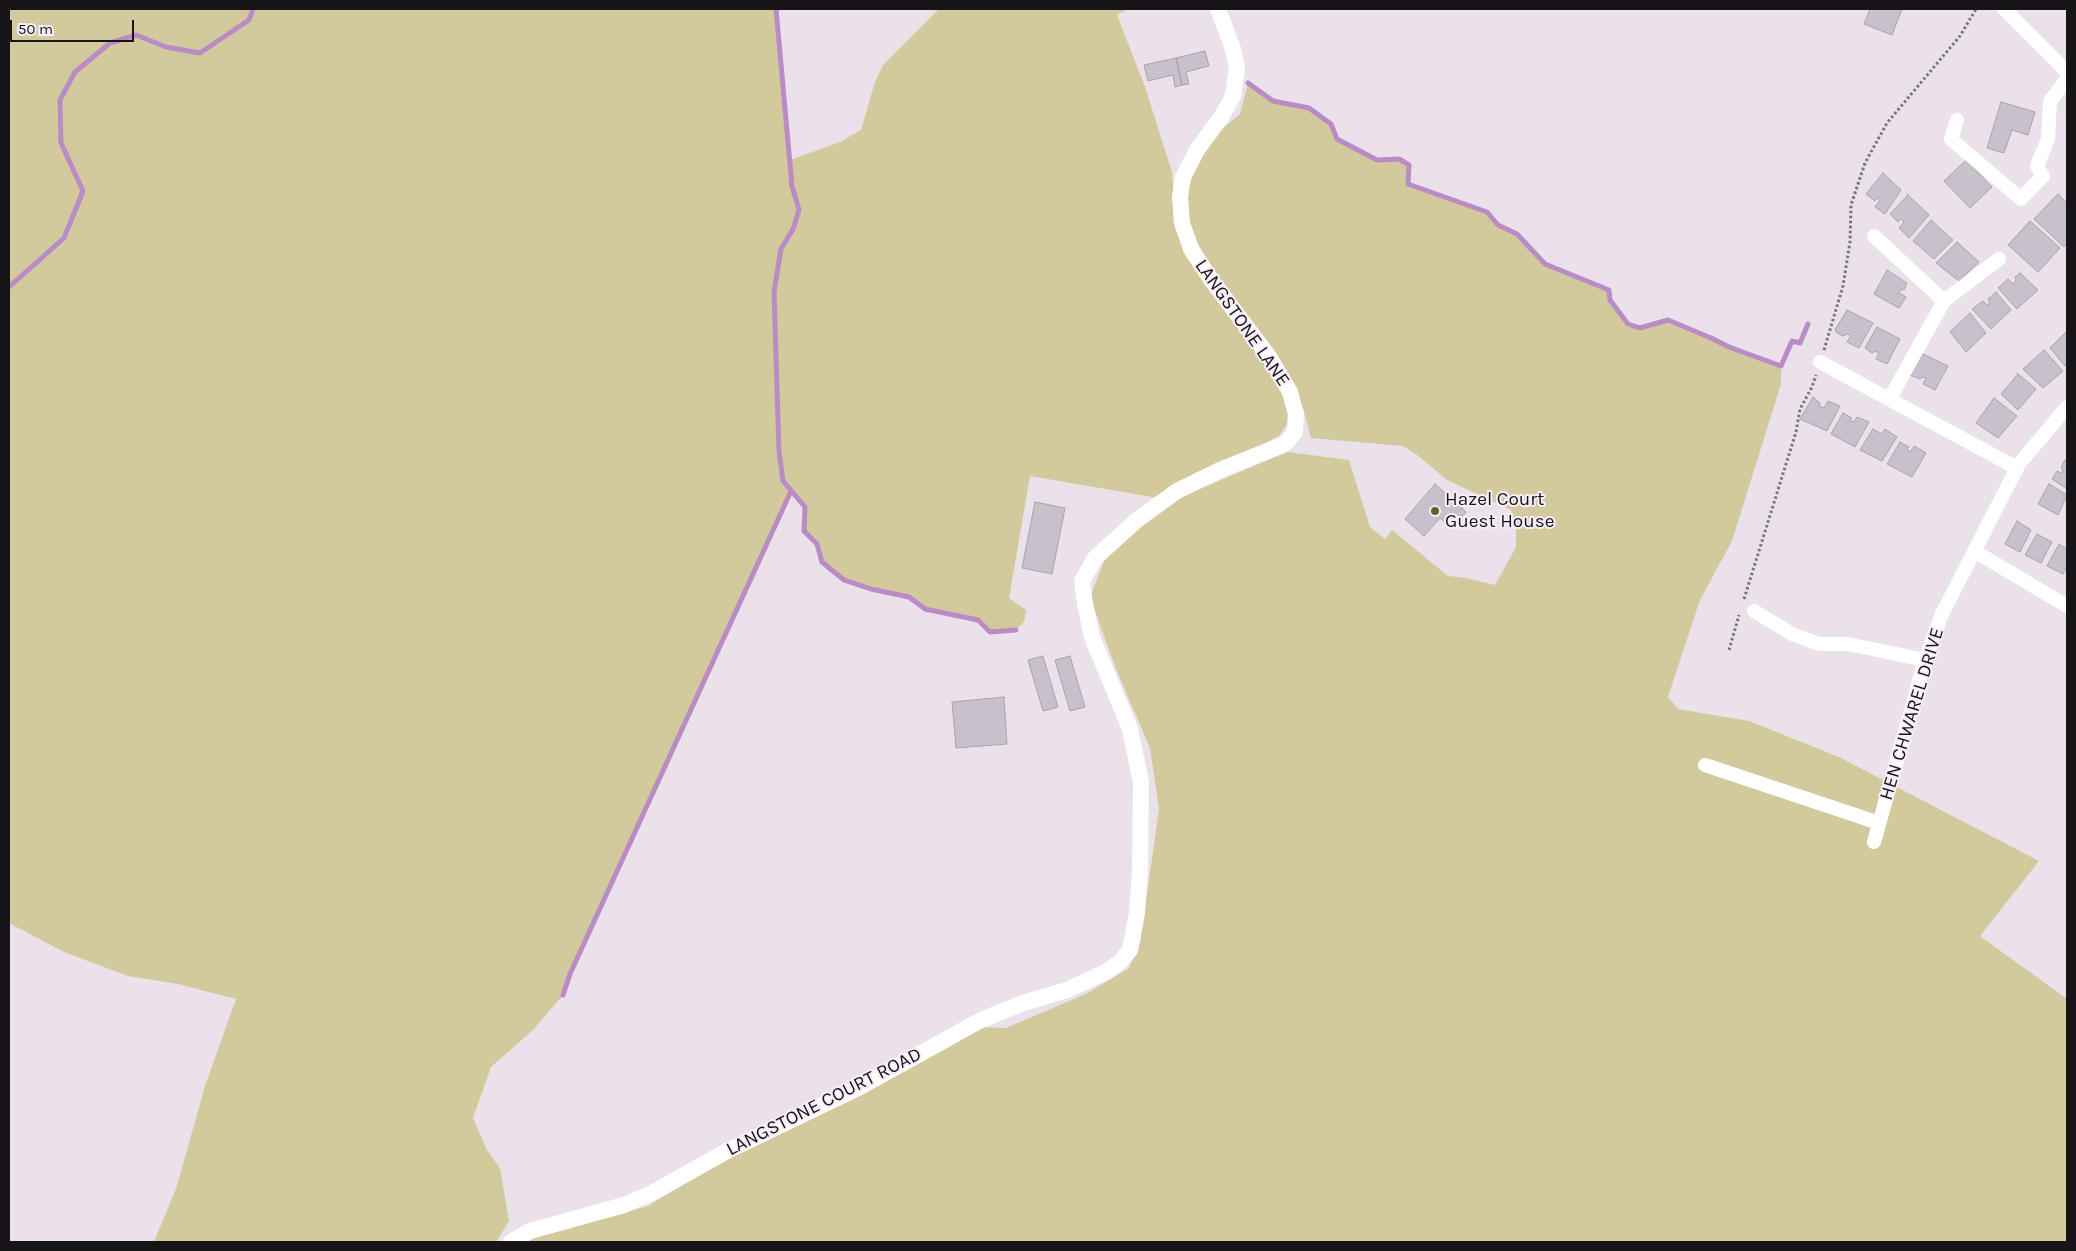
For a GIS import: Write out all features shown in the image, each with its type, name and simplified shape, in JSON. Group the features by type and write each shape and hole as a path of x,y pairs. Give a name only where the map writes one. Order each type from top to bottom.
{"street":[{"name":"LANGSTONE LANE","path":"1130,950 1138,887 1142,808 1141,782 1130,729 1092,637 1082,581 1095,558 1136,520 1177,491 1220,470 1285,444 1296,432 1296,414 1290,392 1270,358 1212,281 1191,249 1182,223 1180,197 1183,177 1197,150 1222,116 1233,96 1236,68 1232,49 1218,9"},
{"path":"2004,9 2067,72"},
{"path":"1957,120 1951,139 2021,200 2043,176 2037,166 2048,139 2050,101 2067,80"},
{"path":"1874,236 1944,301"},
{"path":"1890,398 1944,301 1999,259"},
{"path":"1820,362 2017,468"},
{"name":"HEN CHWAREL DRIVE","path":"1874,842 1925,660 1942,614 2017,468 2067,407"},
{"path":"1974,551 2067,606"},
{"path":"1746,609 1792,634 1818,644 1848,644 1925,660"},
{"name":"HEN CHWAREL DRIVE","path":"1705,765 1879,823"},
{"name":"LANGSTONE COURT ROAD","path":"511,1242 530,1232 624,1205 652,1193 735,1146 860,1087 981,1020 1023,1003 1067,990 1106,972 1120,962 1130,950"}],"path":[{"path":"1729,650 1746,609 1796,432 1800,409 1812,387 1843,286 1850,242 1851,205 1865,163 1888,122 1960,36 1976,9"}],"shaded area":[{"path":"9,9 776,9 790,160 840,142 861,130 875,82 883,65 939,9 1128,9 1117,15 1145,87 1172,172 1175,211 1284,397 1288,412 1287,424 1280,435 1261,446 1158,498 1030,476 1009,598 1026,610 1024,622 1016,630 990,632 978,620 925,609 909,597 871,589 844,580 822,562 817,544 804,531 805,507 791,491 570,974 563,995 533,1030 491,1067 473,1118 487,1150 500,1168 509,1221 496,1242 154,1242 177,1186 205,1086 236,999 178,984 128,976 64,952 9,923"},
{"path":"1248,83 1273,101 1309,108 1331,124 1338,139 1377,160 1399,159 1409,165 1408,184 1487,212 1498,225 1517,234 1545,264 1609,290 1610,300 1628,324 1640,328 1668,320 1729,347 1781,366 1781,384 1732,541 1700,600 1668,697 1678,709 1749,721 1839,757 2039,861 1980,936 2067,999 2067,1242 520,1242 648,1206 741,1149 980,1027 1006,1028 1088,993 1129,968 1140,943 1159,809 1150,748 1116,669 1090,597 1104,561 1121,542 1181,497 1287,452 1349,460 1370,527 1385,539 1392,530 1448,576 1495,585 1516,547 1516,527 1511,510 1447,480 1403,446 1311,438 1303,408 1205,259 1189,223 1186,197 1197,162 1216,134 1240,114"}],"building":[{"path":"1870,9 1902,9 1892,35 1864,24"},
{"path":"1205,51 1209,66 1186,72 1189,84 1182,85 1176,58"},
{"path":"1176,58 1182,85 1175,87 1173,75 1148,81 1144,65"},
{"path":"2001,102 2035,112 2028,135 2012,130 2004,153 1987,148"},
{"path":"1966,160 1992,187 1970,208 1944,181"},
{"path":"1883,173 1901,190 1885,214 1875,207 1880,200 1878,197 1875,201 1866,194"},
{"path":"1907,194 1929,215 1909,238 1899,228 1904,222 1901,219 1898,222 1890,214"},
{"path":"2058,194 2067,203 2067,244 2064,247 2034,219"},
{"path":"1931,220 1953,240 1934,259 1913,241"},
{"path":"2030,221 2060,248 2038,272 2008,245"},
{"path":"1957,242 1979,262 1959,281 1936,263"},
{"path":"1887,270 1907,283 1904,290 1901,289 1899,293 1906,297 1899,308 1874,294"},
{"path":"2020,273 2038,290 2017,309 1998,288 2008,279 2013,284 2016,280 2015,277"},
{"path":"1996,292 2011,310 1991,329 1972,309 1983,301 1987,305 1990,303 1988,299"},
{"path":"1847,310 1873,323 1859,348 1847,342 1851,335 1843,336 1835,330"},
{"path":"1970,313 1986,333 1966,352 1950,332"},
{"path":"1877,327 1900,339 1887,364 1876,359 1879,353 1875,351 1872,353 1865,348"},
{"path":"2067,331 2067,363 2065,366 2050,348"},
{"path":"2044,350 2063,371 2043,388 2023,369"},
{"path":"1923,354 1948,366 1935,390 1923,384 1926,378 1920,379 1910,375"},
{"path":"2017,373 2036,389 2018,410 2001,394"},
{"path":"1813,397 1820,403 1819,406 1824,408 1828,401 1840,406 1827,431 1800,419"},
{"path":"1994,398 2017,416 1998,438 1976,423"},
{"path":"1843,413 1852,418 1850,420 1854,422 1857,417 1869,422 1855,447 1831,434"},
{"path":"1873,429 1882,434 1885,429 1897,437 1882,461 1860,450"},
{"path":"1900,442 1909,447 1907,450 1910,452 1914,446 1926,453 1912,477 1887,464"},
{"path":"2065,460 2067,462 2067,489 2052,479 2057,471 2061,473 2063,470 2061,467"},
{"path":"1435,484 1466,512 1452,528 1440,518 1424,536 1405,519"},
{"path":"2049,484 2067,495 2058,515 2038,504"},
{"path":"1035,502 1065,508 1052,574 1022,568"},
{"path":"2017,521 2031,530 2020,552 2005,544"},
{"path":"2037,534 2052,542 2041,563 2025,555"},
{"path":"2059,544 2067,549 2067,567 2063,574 2047,566"},
{"path":"1043,656 1058,707 1043,711 1028,660"},
{"path":"1070,656 1085,707 1070,711 1055,660"},
{"path":"1004,697 1007,744 956,748 952,702"}],"waterway":[{"path":"9,287 64,238 83,191 61,143 60,100 75,72 110,43 136,35 166,47 200,53 249,20 253,9"},
{"path":"776,9 792,186 799,210 793,229 781,249 774,292 779,451 783,481 805,507 804,531 817,544 822,562 844,580 871,589 909,597 925,609 978,620 990,632 1016,630"},
{"path":"1248,83 1273,101 1309,108 1331,124 1337,139 1377,160 1399,159 1409,165 1408,184 1487,212 1498,225 1517,234 1545,264 1609,290 1610,300 1628,324 1640,328 1668,320 1729,347 1781,366 1792,341 1800,343 1808,324"},
{"path":"563,995 570,974 791,491"}],"place":[{"name":"Hazel Court Guest House","path":"1435,511"}]}
